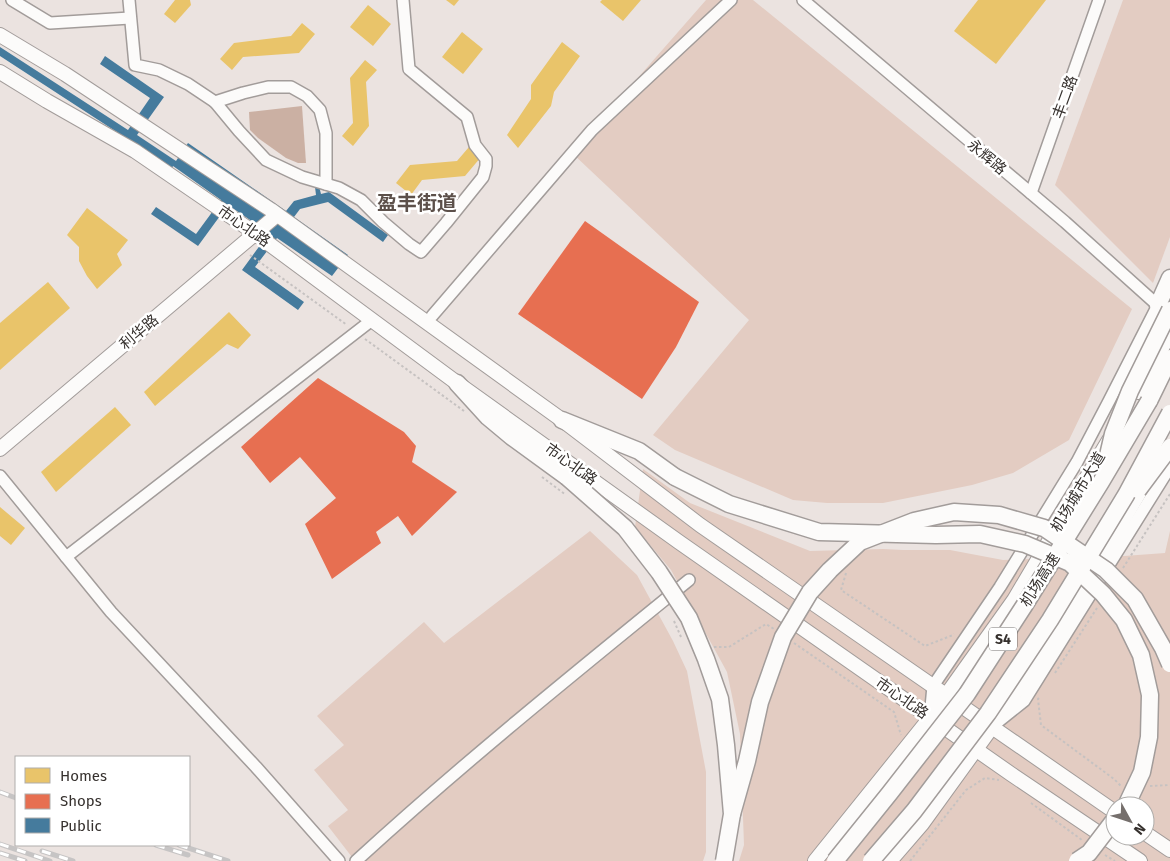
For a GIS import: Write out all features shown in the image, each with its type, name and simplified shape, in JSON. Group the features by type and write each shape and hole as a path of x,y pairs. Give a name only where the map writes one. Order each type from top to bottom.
{"highway":[{"path":"1101,482 1113,434 1166,310 1170,278"},
{"name":"机场高速","path":"835,861 968,694 1101,482 1149,401 1170,358"},
{"path":"457,383 488,417 567,477 624,528 659,572 689,618 720,699 732,814"},
{"name":"机场高速","path":"871,861 914,810 988,713 1050,620 1126,495 1170,413"},
{"path":"562,420 639,451 675,477 729,504 819,532 936,535 980,534 1025,544 1070,563 1103,594 1124,620 1141,655 1150,695 1149,737 1142,772 1131,796"},
{"path":"1094,547 1170,447"},
{"path":"724,861 732,814 747,761 760,702 783,637 810,592 860,542 914,522 954,512 998,515 1044,528 1106,570 1135,599 1170,664"},
{"path":"1077,861 1089,853 1105,833"}],"main road":[{"name":"市心北路","path":"0,35 64,74 274,212 562,420 700,525 1105,805"},
{"name":"市心北路","path":"0,72 135,151 252,231 457,383 687,548 976,750 1140,861"},
{"name":"利华路","path":"0,438 274,212"},
{"name":"利华路","path":"0,449 240,247 252,231"},
{"name":"机场城市大道","path":"815,861 947,696 1014,600 1134,398 1170,333"},
{"path":"890,861 922,824 976,750 1062,622 1170,439"},
{"path":"1155,840 1170,850"}],"street":[{"path":"12,0 50,23 130,18"},
{"path":"128,0 135,65 159,70 188,84 215,102 266,160 302,178 340,188 361,200 383,222 421,252 483,177 486,159 475,145 466,117 408,68 403,0"},
{"path":"432,316 592,130 731,0"},
{"name":"永辉路","path":"803,0 1166,310"},
{"name":"丰二路","path":"1030,193 1099,0"},
{"path":"215,102 243,93 268,88 291,87 307,96 320,110 326,133 326,184"},
{"path":"930,718 933,686 1000,587 1077,462 1114,393 1166,310"},
{"path":"66,557 372,320"},
{"path":"992,727 1024,700 1170,467"},
{"path":"0,476 111,612 256,767 339,861"},
{"path":"356,861 396,824 528,711 689,580"}],"path":[{"path":"240,247 464,412"},
{"path":"541,475 570,498"},
{"path":"1118,575 1170,494"},
{"path":"846,574 842,590 925,646 953,635 959,627"},
{"path":"664,600 683,640"},
{"path":"1054,674 1097,608"},
{"path":"712,647 729,647 766,624 774,629"},
{"path":"790,640 894,712 903,740"},
{"path":"1044,691 1038,699 1041,725 1124,788"},
{"path":"910,861 966,790 985,778 1001,781"},
{"path":"1142,787 1170,785"},
{"path":"1032,804 1085,842"},
{"path":"1100,851 1115,861"}],"shaded area":[{"path":"706,0 753,0 1132,309 1069,440 1013,473 972,485 883,503 827,503 793,500 675,450 653,435 749,320 572,153"},
{"path":"1123,0 1170,0 1170,237 1153,283 1055,185"},
{"path":"302,106 306,163 298,163 286,158 250,130 249,112"},
{"path":"643,469 690,503 810,551 950,550 1003,560 1124,556 1165,553 1170,531 1170,861 739,861 744,845 740,734 727,672 671,570 635,527"},
{"path":"590,531 637,575 687,671 706,772 706,852 703,861 355,861 328,826 348,810 314,770 344,745 317,716 424,622 444,643"}],"building: Homes":[{"path":"175,0 190,0 191,5 175,23 164,14"},
{"path":"446,0 459,0 454,6"},
{"path":"602,0 641,0 623,21 600,2"},
{"path":"978,0 1046,0 996,64 954,31"},
{"path":"368,5 391,24 373,46 350,27"},
{"path":"302,23 315,34 299,53 243,57 232,70 220,59 234,43 291,36"},
{"path":"462,32 483,49 463,74 442,57"},
{"path":"562,42 580,56 554,92 551,106 518,148 507,135 531,99 531,85"},
{"path":"365,60 377,70 366,82 369,126 353,146 342,136 353,123 350,78"},
{"path":"469,147 481,157 465,176 422,180 411,195 396,183 410,165 457,161"},
{"path":"87,208 128,240 117,254 122,265 97,289 79,261 79,247 67,235"},
{"path":"48,282 70,308 0,370 0,323"},
{"path":"229,312 251,335 238,349 227,344 155,406 144,392"},
{"path":"115,407 131,425 56,492 41,472"},
{"path":"0,507 25,528 11,545 0,536"}],"building: Shops":[{"path":"585,221 699,302 676,347 642,399 518,314"},
{"path":"318,378 404,432 416,446 412,462 457,492 412,536 398,516 376,532 381,543 332,579 305,524 336,498 300,457 270,483 241,447"}],"building: Public":[{"path":"0,47 128,130 150,98 100,64 105,56 164,97 137,135 176,161 188,143 286,211 294,201 316,195 315,187 319,186 321,194 329,192 388,235 383,242 328,202 300,209 294,217 348,255 332,276 277,238 255,267 304,302 298,310 242,270 269,233 228,205 198,246 151,214 156,207 196,234 221,200 173,166 172,168 0,56"}],"railway":[{"path":"0,792 15,798"},
{"path":"0,844 50,861"},
{"path":"159,846 188,855"},
{"path":"182,846 228,861"},
{"path":"42,851 73,861"},
{"path":"0,853 25,861"}],"district":[{"name":"盈丰街道","path":"417,203"}]}
